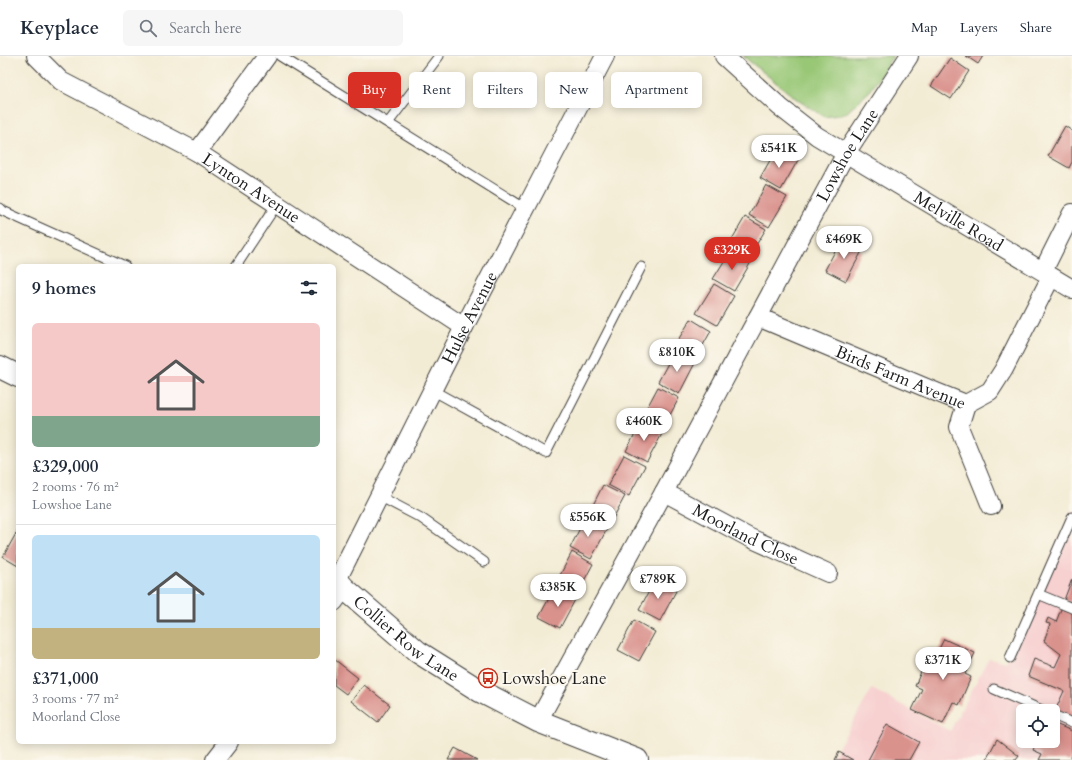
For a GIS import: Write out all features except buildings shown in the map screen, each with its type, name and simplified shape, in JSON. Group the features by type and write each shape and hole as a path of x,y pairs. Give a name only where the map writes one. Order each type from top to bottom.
{"main road":[{"path":"0,367 16,375"},
{"name":"Collier Row Lane","path":"337,587 418,652 480,691 538,721 637,760"}],"street":[{"name":"Lynton Avenue","path":"36,56 61,81 198,152 464,327"},
{"path":"198,152 270,56"},
{"name":"Hulse Avenue","path":"337,587 379,496 432,390 605,56"},
{"name":"Melville Road","path":"724,56 780,107 817,136 1072,289"},
{"name":"Lowshoe Lane","path":"538,721 664,492 846,153 908,56"},
{"name":"Birds Farm Avenue","path":"758,317 966,404 990,391 1004,369 1047,274 1072,213"},
{"path":"966,404 960,427 991,506"},
{"name":"Moorland Close","path":"664,492 748,537 828,573"},
{"path":"215,760 227,744"}],"lane":[{"path":"270,56 388,123 526,209"},
{"path":"388,123 439,56"},
{"path":"237,264 277,204"},
{"path":"0,208 3,211 121,264"},
{"path":"432,390 546,453 641,267"},
{"path":"379,496 420,518 484,562"},
{"path":"1010,658 1072,516"},
{"path":"1038,594 1072,608"},
{"path":"994,689 1028,704"},
{"path":"1060,718 1072,723"}],"shaded area":[{"path":"1072,508 1072,760 831,760 872,689 950,731 989,658 1006,662"}],"green space":[{"path":"743,56 893,56 871,90 845,114 825,117 799,101"}],"place":[{"name":"Lowshoe Lane","path":"488,678"}]}
